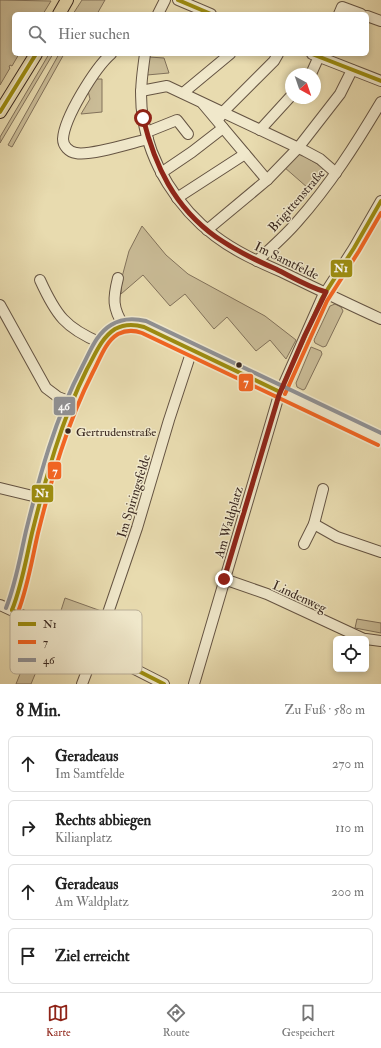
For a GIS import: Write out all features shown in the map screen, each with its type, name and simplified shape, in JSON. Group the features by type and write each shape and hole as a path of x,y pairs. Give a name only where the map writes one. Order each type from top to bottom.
{"main road":[{"path":"60,12 67,0"},
{"path":"0,112 35,56"}],"street":[{"path":"159,12 165,0"},
{"path":"178,0 199,4 208,12"},
{"path":"340,12 342,7 356,12"},
{"path":"369,17 381,21"},
{"path":"109,56 92,78 78,103 65,131 64,143 66,147 71,151 84,154 147,136 177,120 188,134"},
{"name":"Im Samtfelde","path":"145,56 141,91 143,118 147,136 162,173 176,198 186,210 207,230 226,244 258,261 381,319"},
{"path":"183,93 228,56"},
{"path":"162,173 192,152 220,124 222,112 274,61 277,56"},
{"path":"313,68 317,56"},
{"path":"319,56 381,81"},
{"path":"207,230 268,180 298,148 340,94 352,70"},
{"name":"Brigittenstraße","path":"141,91 167,86 320,159 336,173"},
{"name":"Brigittenstraße","path":"258,261 297,223 336,173 363,133 381,102"},
{"path":"202,103 268,180"},
{"path":"260,130 285,103"},
{"path":"176,198 245,154"},
{"name":"Am Waldplatz","path":"194,684 280,392 326,292 354,248 381,201"},
{"path":"118,278 114,296 114,306 116,313 124,326"},
{"path":"40,280 55,310 63,321 76,331 101,344"},
{"path":"0,305 2,316 46,388 58,397 71,402"},
{"path":"0,605 12,610 27,559 35,521 53,454 71,402 101,344 110,332 117,328 135,324 144,326 381,440"},
{"name":"Im Spiringsfelde","path":"109,610 137,528 169,420 192,350"},
{"path":"0,488 41,498"},
{"path":"304,544 314,524 323,489"},
{"path":"314,524 337,536 381,552"},
{"name":"Lindenweg","path":"224,579 267,594 358,636"},
{"name":"Lindenweg","path":"369,640 381,641"},
{"path":"142,673 164,684"},
{"name":"Im Spiringsfelde","path":"82,684 86,674"}],"shaded area":[{"path":"0,0 51,1 44,12 12,12 12,56 18,56 12,66 10,65 10,68 0,85"},
{"path":"82,0 105,0 98,12 74,12"},
{"path":"48,56 52,56 0,143 0,137"},
{"path":"58,56 63,56 12,147 8,145"},
{"path":"149,57 164,58 169,73 147,75"},
{"path":"96,79 102,79 102,112 81,114 90,99 88,91"},
{"path":"299,153 324,168 308,188 284,167"},
{"path":"142,226 166,255 188,274 265,316 296,340 286,359 270,340 256,351 227,317 214,329 185,294 170,306 143,275 121,294 122,277 129,251"},
{"path":"335,304 341,307 343,311 326,346 323,347 315,343 314,340 330,306"},
{"path":"311,347 321,351 322,354 305,389 303,390 297,387 296,383"},
{"path":"65,598 98,610 61,610"},
{"path":"357,619 381,623 381,633 355,628"},
{"path":"20,674 35,674 31,684 16,684"}],"transit line":[{"name":"N1","path":"178,0 206,12"},
{"name":"N1","path":"0,112 35,56"},
{"name":"N1","path":"317,56 381,81"},
{"name":"N1","path":"280,392 322,298 354,248 381,201"},
{"name":"7","path":"285,394 327,301 381,213"},
{"name":"46","path":"6,608 15,580 37,489 56,427 72,387 97,338 111,325 119,321 128,319 146,321 381,433"},
{"name":"N1","path":"12,610 21,582 43,491 69,409 87,369 99,347 110,333 118,327 125,325 137,325 144,327 280,392"},
{"name":"7","path":"19,610 27,582 49,491 75,411 103,351 113,337 118,334 130,331 142,333 378,445"},
{"name":"N1","path":"142,673 164,684"}],"place":[{"name":"Gertrudenstraße","path":"68,431"}],"route":[{"path":"143,118 148,139 156,161 168,185 176,198 201,225 226,244 245,255 320,291 326,292 305,335 279,395 224,579"}]}
